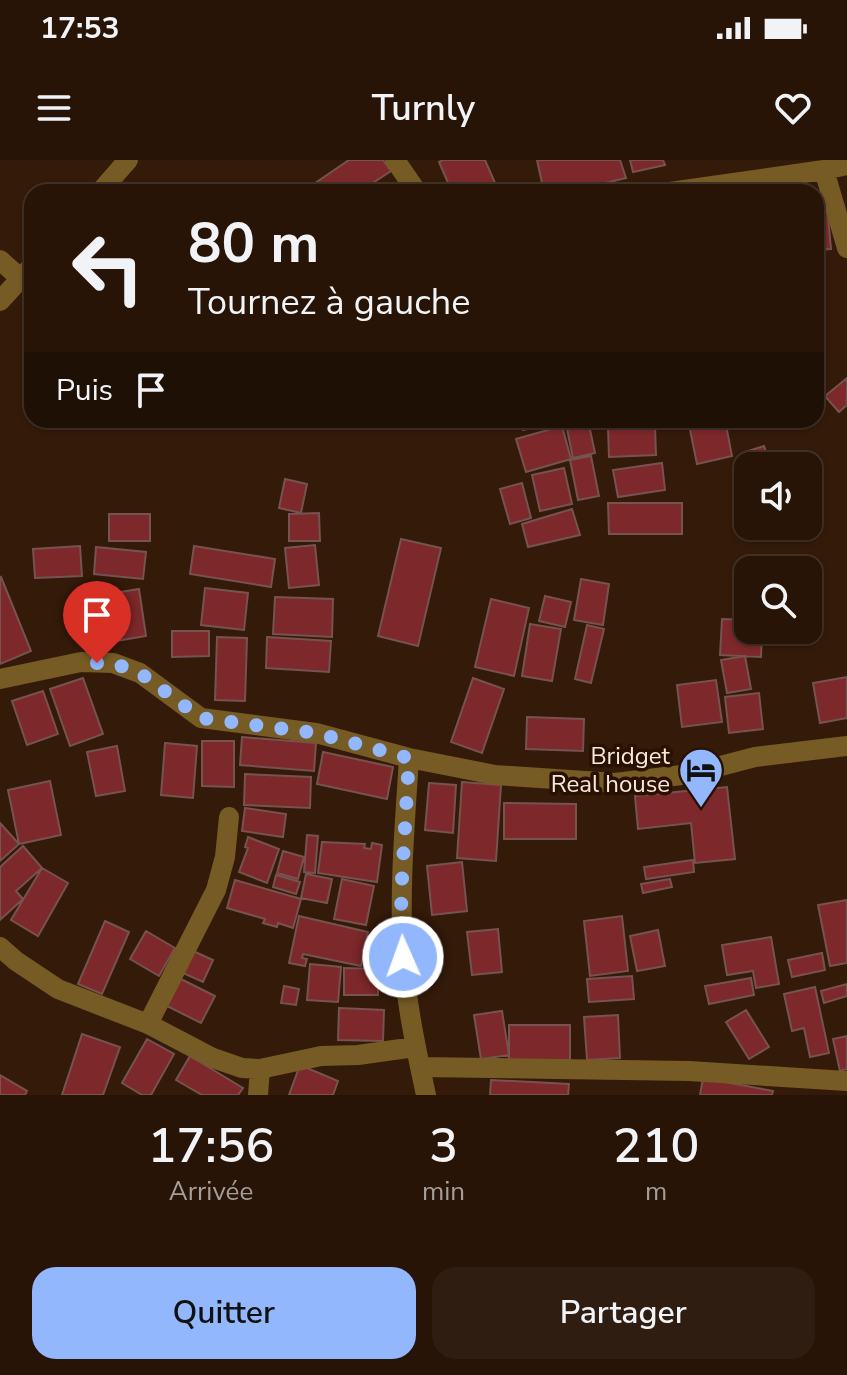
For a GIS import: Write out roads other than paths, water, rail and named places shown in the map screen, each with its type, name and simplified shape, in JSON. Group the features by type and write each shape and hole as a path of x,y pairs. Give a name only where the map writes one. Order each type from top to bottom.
{"street":[{"path":"107,184 128,160"},
{"path":"395,160 412,184"},
{"path":"726,184 847,165"},
{"path":"824,170 847,248"},
{"path":"0,260 24,271"},
{"path":"0,301 24,274"},
{"path":"0,679 81,662 113,663 140,673 201,718 316,733 409,758 495,775 615,783 690,774 755,757 847,746"},
{"path":"409,758 401,896 403,957 417,1057 426,1095"},
{"path":"148,1024 216,890 225,857 229,817"},
{"path":"0,947 58,989 148,1024 213,1058 242,1068 260,1069 321,1056 358,1055 847,1081"},
{"path":"258,1095 260,1069"}],"place":[{"name":"Bridget Real house","path":"701,809"}]}
